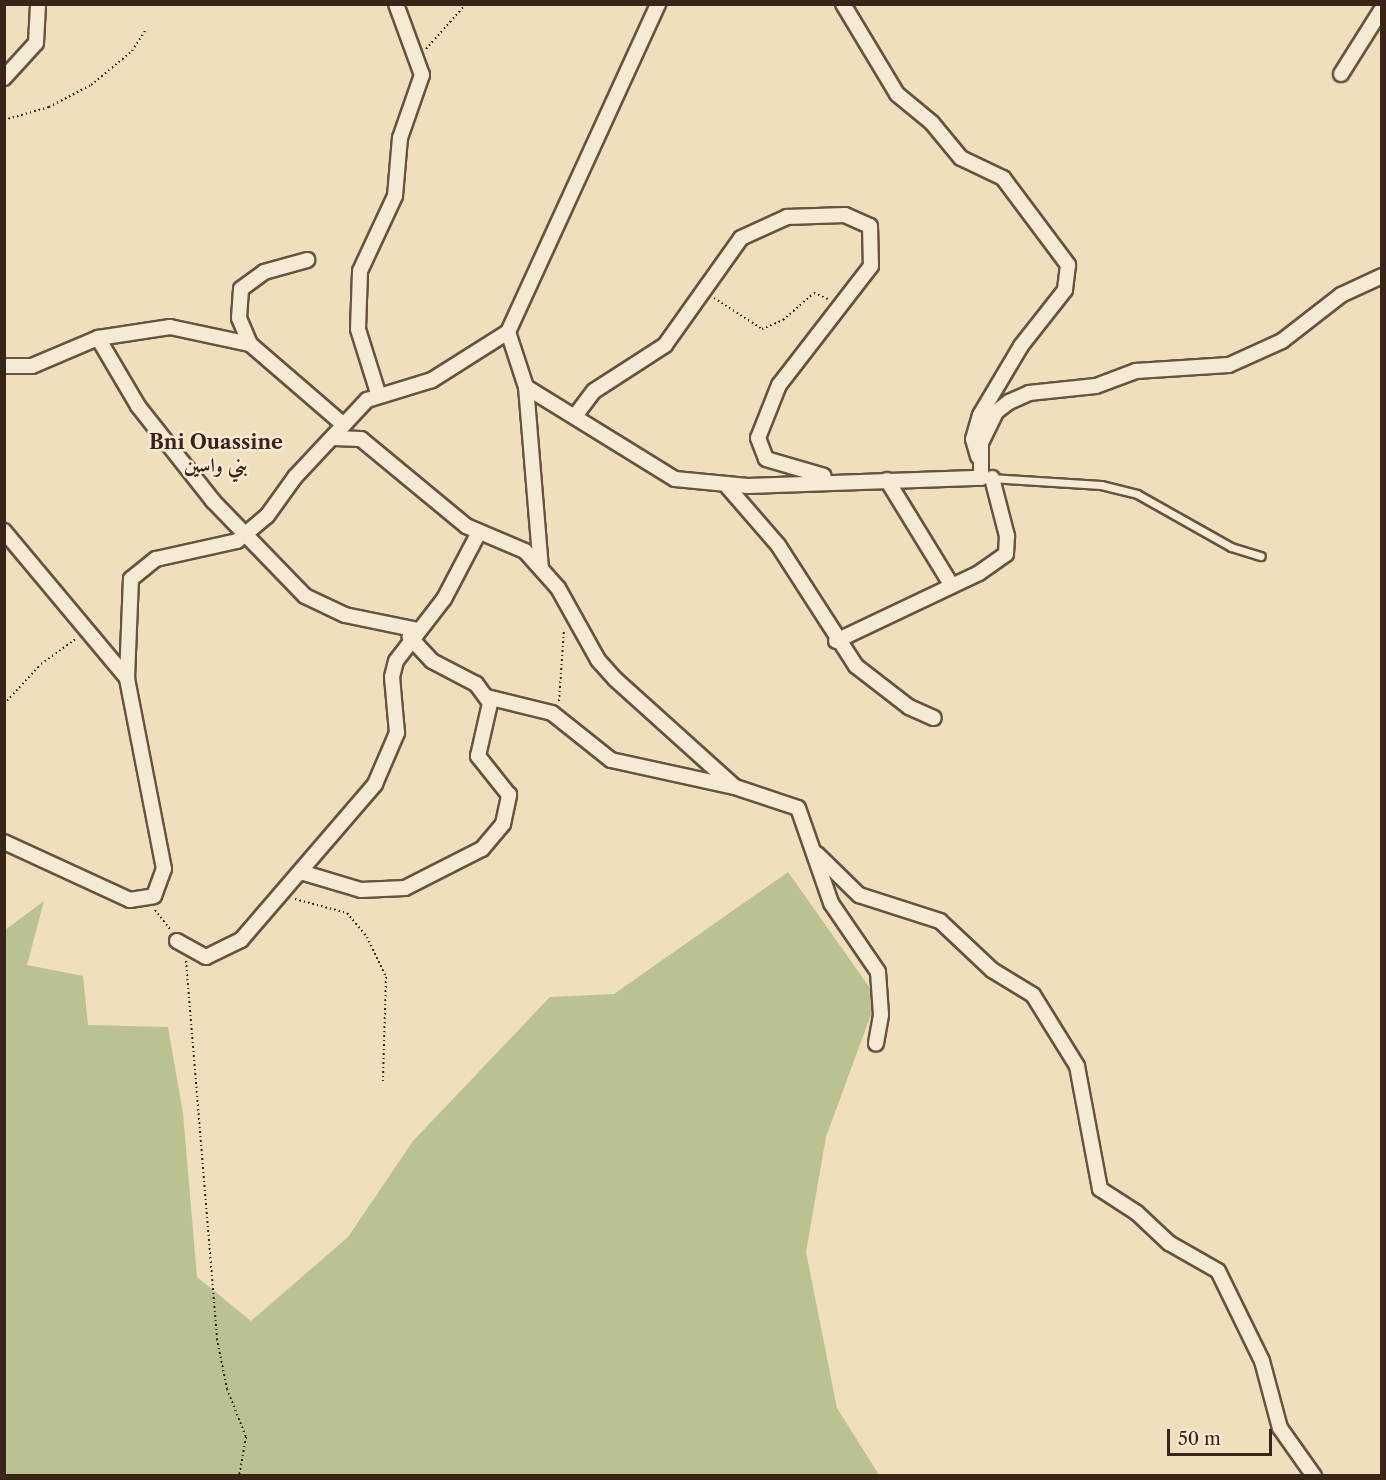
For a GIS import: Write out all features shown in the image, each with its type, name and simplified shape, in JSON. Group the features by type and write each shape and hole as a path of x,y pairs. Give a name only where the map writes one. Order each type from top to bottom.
{"street":[{"path":"4,78 36,43 38,4"},
{"path":"378,393 358,329 360,271 395,196 400,138 421,85 419,55 396,4"},
{"path":"4,842 115,894 147,901 163,878 162,850 127,678 127,596 136,572 156,559 228,546 247,534 344,425 378,393 432,380 508,332 658,4"},
{"path":"836,641 952,585 1006,554 1007,536 973,439 980,415 1021,346 1065,290 1068,265 1008,183 961,158 937,127 897,94 843,4"},
{"path":"1341,74 1382,9"},
{"path":"575,416 594,391 665,345 701,291 751,231 787,217 845,215 867,222 873,247 867,274 779,385 758,438 761,454 773,463 855,481"},
{"path":"307,260 264,272 241,289 239,318 250,344 344,425"},
{"path":"981,461 988,425 1009,402 1029,393 1096,386 1136,370 1229,365 1282,341 1341,295 1382,276"},
{"path":"4,366 32,366 98,338 170,327 250,344"},
{"path":"508,332 526,387 542,569"},
{"path":"98,338 138,406 213,501 317,604 414,634 432,661 467,677 487,697 555,715 611,760 735,787 794,803 814,849 831,903 878,972 881,1015 876,1044"},
{"path":"526,387 575,416 647,466 675,479 726,485 987,478"},
{"path":"334,438 361,439 479,532 511,543 542,569 605,670 735,787"},
{"path":"887,480 952,585"},
{"path":"726,485 778,545 836,641 873,681 934,718"},
{"path":"4,531 86,633 127,678"},
{"path":"177,940 197,954 214,957 241,940 304,873 389,760 398,733 392,676 414,634 444,599 479,532"},
{"path":"304,873 345,886 391,891 489,843 503,824 510,798 478,756 489,709 487,697"},
{"path":"814,849 859,895 940,921 992,970 1033,995 1077,1066 1100,1189 1169,1243 1218,1271 1262,1361 1280,1428 1314,1476"}],"lane":[{"path":"987,478 1101,485 1137,494 1231,547 1261,556"}],"path":[{"path":"419,55 466,4"},
{"path":"4,120 49,107 91,85 132,51 145,31"},
{"path":"701,291 762,329 783,320 813,293 841,308"},
{"path":"555,715 564,673 564,624"},
{"path":"4,704 41,663 86,633"},
{"path":"284,896 347,913 367,936 386,977 383,1081"},
{"path":"147,901 177,940 188,969 220,1356 246,1437 239,1476"}],"green space":[{"path":"788,872 877,998 826,1137 806,1252 837,1408 879,1475 5,1476 5,930 44,901 27,965 83,976 88,1025 168,1027 183,1113 197,1277 251,1321 348,1237 413,1141 550,997 614,994"}],"district":[{"name":"Bni Ouassine بني واسين","path":"216,454"}]}
